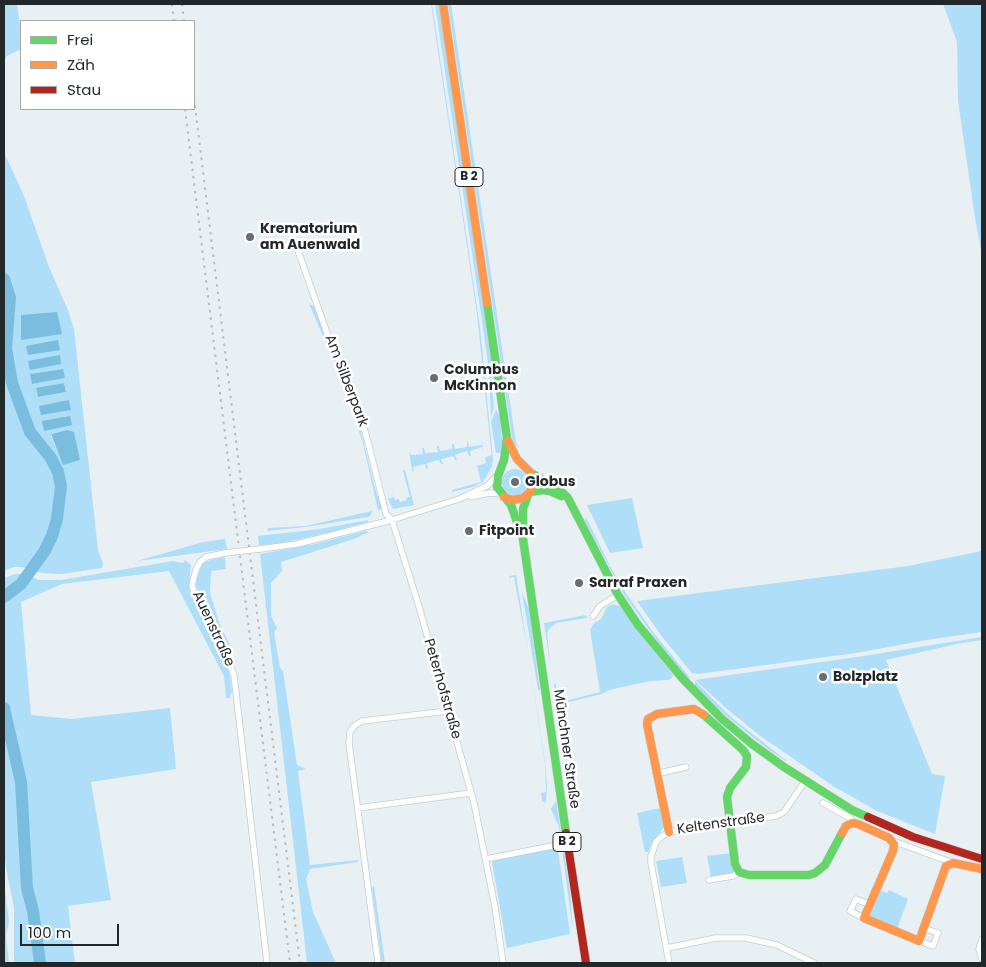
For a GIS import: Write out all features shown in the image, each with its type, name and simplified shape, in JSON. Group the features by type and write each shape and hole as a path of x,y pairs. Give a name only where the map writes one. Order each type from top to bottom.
{"street":[{"name":"B 2","path":"443,4 507,438 513,453 529,470 533,481 529,494"},
{"name":"Am Silberpark","path":"295,242 328,336 356,400 386,514 392,520"},
{"name":"B 2","path":"502,495 497,487 507,438"},
{"path":"499,473 510,464 522,465 539,479 562,492 573,506 618,595 659,652 699,697 752,744 805,781 873,821 933,844 982,859"},
{"name":"Auenstraße","path":"459,499 487,486 499,473"},
{"path":"502,495 517,500 529,494 550,490 557,493 573,506"},
{"name":"Auenstraße","path":"267,963 234,676 217,634 196,599 192,585 200,562 206,557 225,553 297,544 392,520 459,499 489,493 502,495"},
{"name":"Münchner Straße","path":"529,494 523,509 523,539 586,963"},
{"name":"Münchner Straße","path":"502,495 513,510 523,539"},
{"name":"Peterhofstraße","path":"392,520 471,793 486,859 503,963"},
{"path":"593,616 600,606 618,595"},
{"path":"668,832 647,728 648,719 657,714 694,709 743,750 747,756 746,767 728,793 729,823 735,864 740,872"},
{"path":"378,963 349,743 350,732 354,726 362,721 448,710"},
{"path":"656,774 686,767"},
{"name":"Keltenstraße","path":"669,963 651,856 656,842 668,832 781,814 805,781"},
{"path":"358,808 471,793"},
{"path":"823,803 850,818 852,823"},
{"path":"709,880 733,876 740,872 791,875 815,873 825,865 846,826 852,823 893,841 953,862 982,869"},
{"path":"864,918 893,851 893,841"},
{"path":"486,859 557,845"},
{"path":"919,940 945,869 953,862"},
{"path":"870,905 856,899 850,911 933,946 938,933 923,928"},
{"path":"667,948 716,938 746,938 777,946 814,963"},
{"path":"982,939 979,949 982,959"}],"shaded area":[{"path":"4,4 17,4 20,25 20,50 7,56 4,61"},
{"path":"431,4 480,327 493,459 492,466 483,482 473,487 452,492 452,490 481,482 477,466 486,463 485,458 491,455 492,459 477,314"},
{"path":"435,4 439,4 494,374 491,379 494,408 491,417 489,370"},
{"path":"448,4 451,4 516,443 519,448 513,443"},
{"path":"943,4 982,4 982,256 958,101 957,42"},
{"path":"4,152 24,196 49,267 68,310 74,329 98,550 103,564 102,568 62,574 42,573 22,567 14,567 4,571","holes":["62,369 64,378 32,384 31,374","64,383 66,392 38,397 36,389","63,431 74,433 80,460 63,464 51,436 52,433"]},
{"path":"309,304 315,307 353,401 382,509 378,510 363,444 344,384"},
{"path":"57,312 62,334 21,340 21,315"},
{"path":"58,340 60,350 28,355 26,346"},
{"path":"60,355 61,364 30,370 28,361"},
{"path":"63,369 65,378 32,384 30,374"},
{"path":"64,383 66,392 38,397 36,388"},
{"path":"69,400 71,410 41,415 39,406"},
{"path":"496,410 500,416 503,453 496,453 491,422"},
{"path":"70,416 72,425 44,431 42,421"},
{"path":"67,430 74,432 80,460 63,465 51,434"},
{"path":"482,441 483,452 482,447 470,451 471,456 469,456 467,451 455,455 457,460 453,456 441,459 443,464 439,460 427,463 428,468 426,469 425,464 413,467 414,472 412,471 409,450 411,455 423,454 422,448 424,448 425,453 438,452 437,446 439,446 440,451 452,449 452,444 454,444 455,449 467,447 467,442 469,447 482,445"},
{"path":"515,469 524,473 528,482 524,491 515,495 506,491 502,482 506,473"},
{"path":"405,470 414,505 393,509 388,499 394,497 388,475 395,500 399,499 400,502 407,500 406,498 410,497 403,471"},
{"path":"632,498 643,548 610,553 587,505"},
{"path":"372,511 368,517 306,527 267,531 268,528 306,526"},
{"path":"586,517 610,566 626,593 653,632 690,678 688,679 665,652 623,593 585,521"},
{"path":"368,520 368,522 327,533 276,544 259,545 258,536 320,529"},
{"path":"365,531 369,532 354,539 281,562 282,571 271,583 271,616 277,628 274,632 280,668 283,671 297,765 306,769 298,771 310,865 358,860 358,862 310,869 306,879 313,912 336,963 307,963 260,554 315,544"},
{"path":"225,539 227,549 137,561 203,542"},
{"path":"982,551 982,632 856,653 698,674 692,673 663,638 637,601 908,566"},
{"path":"225,557 226,569 211,571 210,593 220,625 232,649 232,655 201,599 196,585 202,564"},
{"path":"185,560 191,565 189,587 191,594 215,635 228,665 232,691 230,698 226,698 224,676 169,571 62,584 21,602 31,715 72,719 170,708 176,769 91,782 111,900 68,906 75,963 45,963 30,887 20,770 4,690 4,578 21,574 40,580 61,580 173,561 183,563"},
{"path":"516,575 545,761 547,785 546,803 542,801 541,793 546,792 545,764 528,652 514,577 509,578 509,576"},
{"path":"522,592 529,609 540,690 538,690"},
{"path":"613,604 621,607 673,675 672,678 609,690 602,694 560,704 555,703 554,684 556,684 557,703 600,692 590,630 594,623 601,619 607,607"},
{"path":"586,615 587,618 556,623 549,629 547,633 551,669 544,623"},
{"path":"982,637 982,640 886,660 932,774 945,776 935,834 877,811 833,786 759,735 695,680 857,657"},
{"path":"695,681 731,717 787,761 769,750 725,715 695,686"},
{"path":"4,719 19,784 26,889 38,963 14,963 14,908 4,849"},
{"path":"556,801 570,890 573,932 559,827 551,809"},
{"path":"660,808 664,827 648,852 645,852 637,813"},
{"path":"556,847 558,849 570,934 507,948 492,862 495,859"},
{"path":"732,853 735,873 711,877 707,856"},
{"path":"682,857 687,883 661,887 656,861"},
{"path":"4,883 9,922 6,936 9,963 4,963"},
{"path":"374,886 385,963 382,963 372,888"},
{"path":"879,890 887,893 889,890 908,899 897,929 868,917"}],"waterway":[{"path":"4,279 10,298 6,348 12,383 30,432 51,458 58,472 61,486 57,519 52,536 44,552 21,584 4,597"},
{"path":"4,708 21,782 27,888 33,911 40,963"}],"railway":[{"path":"172,4 174,20"},
{"path":"182,4 184,20"},
{"path":"195,106 300,963"},
{"path":"185,110 290,963"}],"traffic: fast":[{"path":"487,303 507,438 497,487 511,505 523,539"},
{"path":"531,473 560,490 568,498 618,595 638,625 683,679 722,719 784,767 852,810 868,817"},
{"path":"530,492 543,490 561,496"},
{"path":"528,495 523,509 523,539 566,833"},
{"path":"704,715 743,750 747,756 746,767 730,788 727,797 735,864 739,872 749,875 809,875 815,873 825,865 842,833"}],"traffic: slow":[{"path":"443,4 487,303"},
{"path":"504,497 512,500 523,498 530,492 533,485 531,473 517,459 508,441"},
{"path":"669,832 647,724 648,719 657,714 694,709 704,715"},
{"path":"842,833 846,826 852,823 858,824 889,838 894,844 893,851 864,918 919,941 946,866 953,863 982,869"}],"traffic: jam":[{"path":"868,817 913,837 982,859"},
{"path":"566,833 586,963"}],"place":[{"name":"Krematorium am Auenwald","path":"250,237"},
{"name":"Columbus McKinnon","path":"434,378"},
{"name":"Globus","path":"515,482"},
{"name":"Fitpoint","path":"469,531"},
{"name":"Sarraf Praxen","path":"579,583"},
{"name":"Bolzplatz","path":"823,677"}]}
